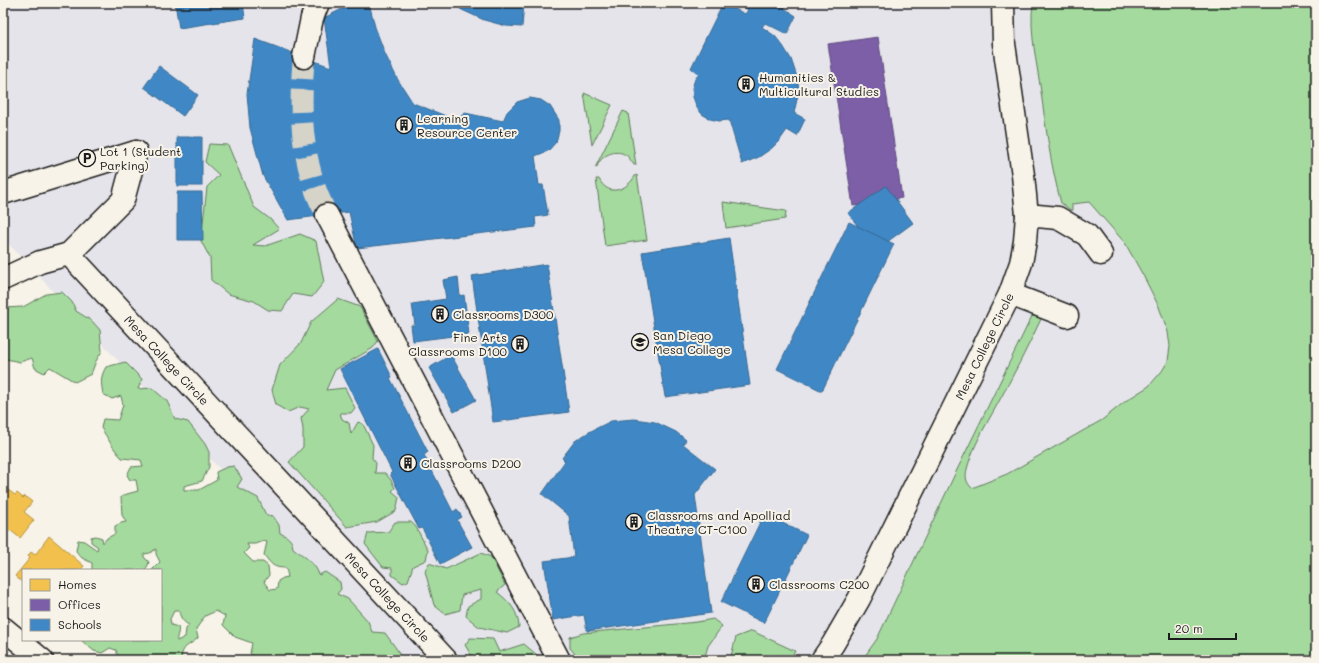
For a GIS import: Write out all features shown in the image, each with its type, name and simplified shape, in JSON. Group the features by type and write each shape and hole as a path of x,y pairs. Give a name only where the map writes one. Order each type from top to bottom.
{"street":[{"path":"304,57 312,18 318,3"},
{"name":"Mesa College Circle","path":"822,660 837,638 859,599 1010,294 1021,263 1025,241 1027,215 1024,175 1004,44 1003,3"},
{"path":"3,193 136,152 123,200 69,254 40,262 3,279"},
{"path":"327,215 560,660"},
{"path":"1027,215 1058,218 1087,235 1101,254"},
{"name":"Mesa College Circle","path":"69,254 446,660"},
{"path":"1010,294 1067,316"},
{"path":"3,628 42,660"}],"shaded area":[{"name":"San Diego Mesa College","path":"3,3 1042,3 1117,210 1181,323 1180,361 867,660 399,660 3,238"}],"green space":[{"path":"1033,3 1316,3 1316,660 862,660 877,639 1032,316 1042,317 1015,372 980,436 970,460 966,477 968,484 972,488 1007,474 1102,420 1127,400 1149,386 1162,371 1168,361 1170,346 1168,332 1159,307 1125,243 1089,202 1072,204 1072,211 1061,203 1049,148 1034,48 1032,25"},
{"path":"584,93 612,105 592,145"},
{"path":"623,111 628,113 636,165 634,165 626,155 617,152 608,154 595,168"},
{"path":"209,144 228,145 254,207 270,219 279,229 253,245 265,246 300,234 316,241 324,282 312,297 293,294 282,311 268,310 254,301 228,294 211,280 210,258 201,241 207,187 219,175 205,162"},
{"path":"637,175 647,240 605,246 596,179 599,179 607,188 617,190 627,185"},
{"path":"723,202 786,211 785,219 726,228"},
{"path":"62,292 72,302 76,311 92,321 100,330 102,351 91,374 75,382 50,367 44,373 35,368 32,358 20,362 6,359 3,353 3,308 23,307 46,294"},
{"path":"338,299 360,307 378,341 373,348 335,370 326,390 345,388 355,408 351,413 340,413 342,419 349,423 351,434 358,422 363,424 373,445 372,458 376,463 375,473 385,473 395,488 392,491 399,497 396,511 377,522 347,527 289,462 303,447 303,429 301,418 309,409 300,407 288,412 276,405 272,390 280,365 301,343 311,322"},
{"path":"125,362 142,379 138,389 152,388 167,401 175,419 188,422 205,444 209,452 209,467 202,481 184,486 184,490 199,490 217,480 216,472 227,467 234,466 242,479 237,487 258,498 266,515 273,516 279,525 280,533 292,542 293,548 312,563 319,575 325,572 340,582 341,589 337,594 348,599 368,621 372,632 385,633 398,651 401,660 255,660 250,653 252,643 235,637 223,625 225,616 216,611 205,616 196,629 198,638 184,649 181,660 119,660 116,650 110,648 102,653 94,651 82,641 162,641 162,569 153,569 160,562 156,554 156,549 150,553 144,554 144,557 149,562 146,569 92,569 92,563 82,558 76,551 78,540 84,541 97,550 98,547 91,542 91,537 96,536 102,538 103,543 107,538 115,534 115,526 126,522 122,515 121,497 138,491 136,480 130,480 127,475 131,467 143,466 141,460 122,458 101,428 103,419 118,420 123,405 121,396 112,399 103,394 103,374 106,367","holes":["263,541 267,542 264,555 275,567 286,568 288,577 278,581 277,589 270,590 264,582 269,575 268,566 263,562 253,562 244,553 249,548 247,544 255,544","174,611 179,611 182,620 189,625 186,629 185,637 177,641 179,631 178,627 171,625 170,619"]},
{"path":"395,522 411,522 416,527 428,550 426,560 413,566 408,581 403,583 392,575 392,568 383,567 365,544 368,533 388,532"},
{"path":"481,553 491,557 505,585 497,592 506,599 517,616 519,627 507,633 479,627 466,616 468,606 481,599 481,590 462,595 460,610 445,614 434,605 425,571 429,563 446,569"},
{"path":"713,619 722,626 708,646 705,656 718,660 580,660 570,648 570,637 583,633 697,622"},
{"path":"752,631 795,651 790,660 730,660 736,637"},
{"path":"470,638 493,639 499,652 524,644 543,660 477,660 471,655 465,645"}],"building: Homes":[{"path":"8,490 15,495 17,493 23,498 25,496 32,502 24,512 34,520 20,538 10,530 3,539 3,496"},
{"path":"49,536 84,566 82,569 22,569 22,582 15,576 30,558 28,556 31,552 35,555"}],"building: Offices":[{"path":"878,37 902,198 853,206 828,44"}],"building: Schools":[{"path":"175,3 243,3 245,18 179,28"},
{"name":"Learning Resource Center","path":"354,3 369,3 375,27 385,54 398,80 413,103 456,120 465,113 503,121 507,112 517,102 530,98 541,100 550,106 559,120 559,131 556,142 548,151 535,156 539,185 543,185 548,215 535,217 536,227 357,248 349,212 288,220 263,176 250,128 247,94 255,39 331,67 324,18"},
{"path":"452,3 524,3 522,27 506,26 484,20 462,10"},
{"name":"Humanities & Multicultural Studies","path":"723,3 745,14 748,10 739,3 788,3 784,8 796,16 787,34 765,23 762,27 775,36 791,59 797,77 799,90 794,113 805,119 797,136 787,130 772,148 759,157 742,164 729,120 719,121 710,119 702,114 697,108 693,97 692,88 695,79 699,74 691,68"},
{"path":"159,66 198,95 183,116 144,87"},
{"path":"177,137 202,137 202,186 177,186"},
{"path":"886,186 913,223 876,250 848,213"},
{"path":"177,192 202,192 203,240 177,240"},
{"path":"849,222 894,244 822,391 777,369"},
{"path":"729,238 750,385 665,397 642,252"},
{"name":"Fine Arts Classrooms D100","path":"547,264 569,412 493,422 472,276"},
{"name":"Classrooms D300","path":"458,277 460,296 464,295 469,334 413,341 411,325 415,325 412,304 446,299 443,280"},
{"name":"Classrooms D200","path":"378,349 392,377 390,378 428,452 424,455 453,512 457,509 462,517 457,520 472,547 440,564 422,528 419,529 390,474 392,472 340,369"},
{"path":"451,355 476,400 454,412 429,368"},
{"name":"Classrooms and Apolliad Theatre CT-C100","path":"634,419 655,422 676,432 686,440 683,444 715,469 695,495 711,613 587,631 584,615 553,620 544,561 574,557 569,516 542,494 565,461 562,458 575,441 611,421"},
{"name":"Classrooms C200","path":"764,514 807,535 764,623 721,602"}],"tunnel":[{"path":"304,57 302,118 305,148 315,188 327,215"}],"place":[{"name":"Humanities & Multicultural Studies","path":"746,84"},
{"name":"Learning Resource Center","path":"404,125"},
{"name":"Lot 1 (Student Parking)","path":"87,158"},
{"name":"Classrooms D300","path":"440,314"},
{"name":"San Diego Mesa College","path":"640,342"},
{"name":"Fine Arts Classrooms D100","path":"520,344"},
{"name":"Classrooms D200","path":"408,463"},
{"name":"Classrooms and Apolliad Theatre CT-C100","path":"634,522"},
{"name":"Classrooms C200","path":"756,584"}]}
